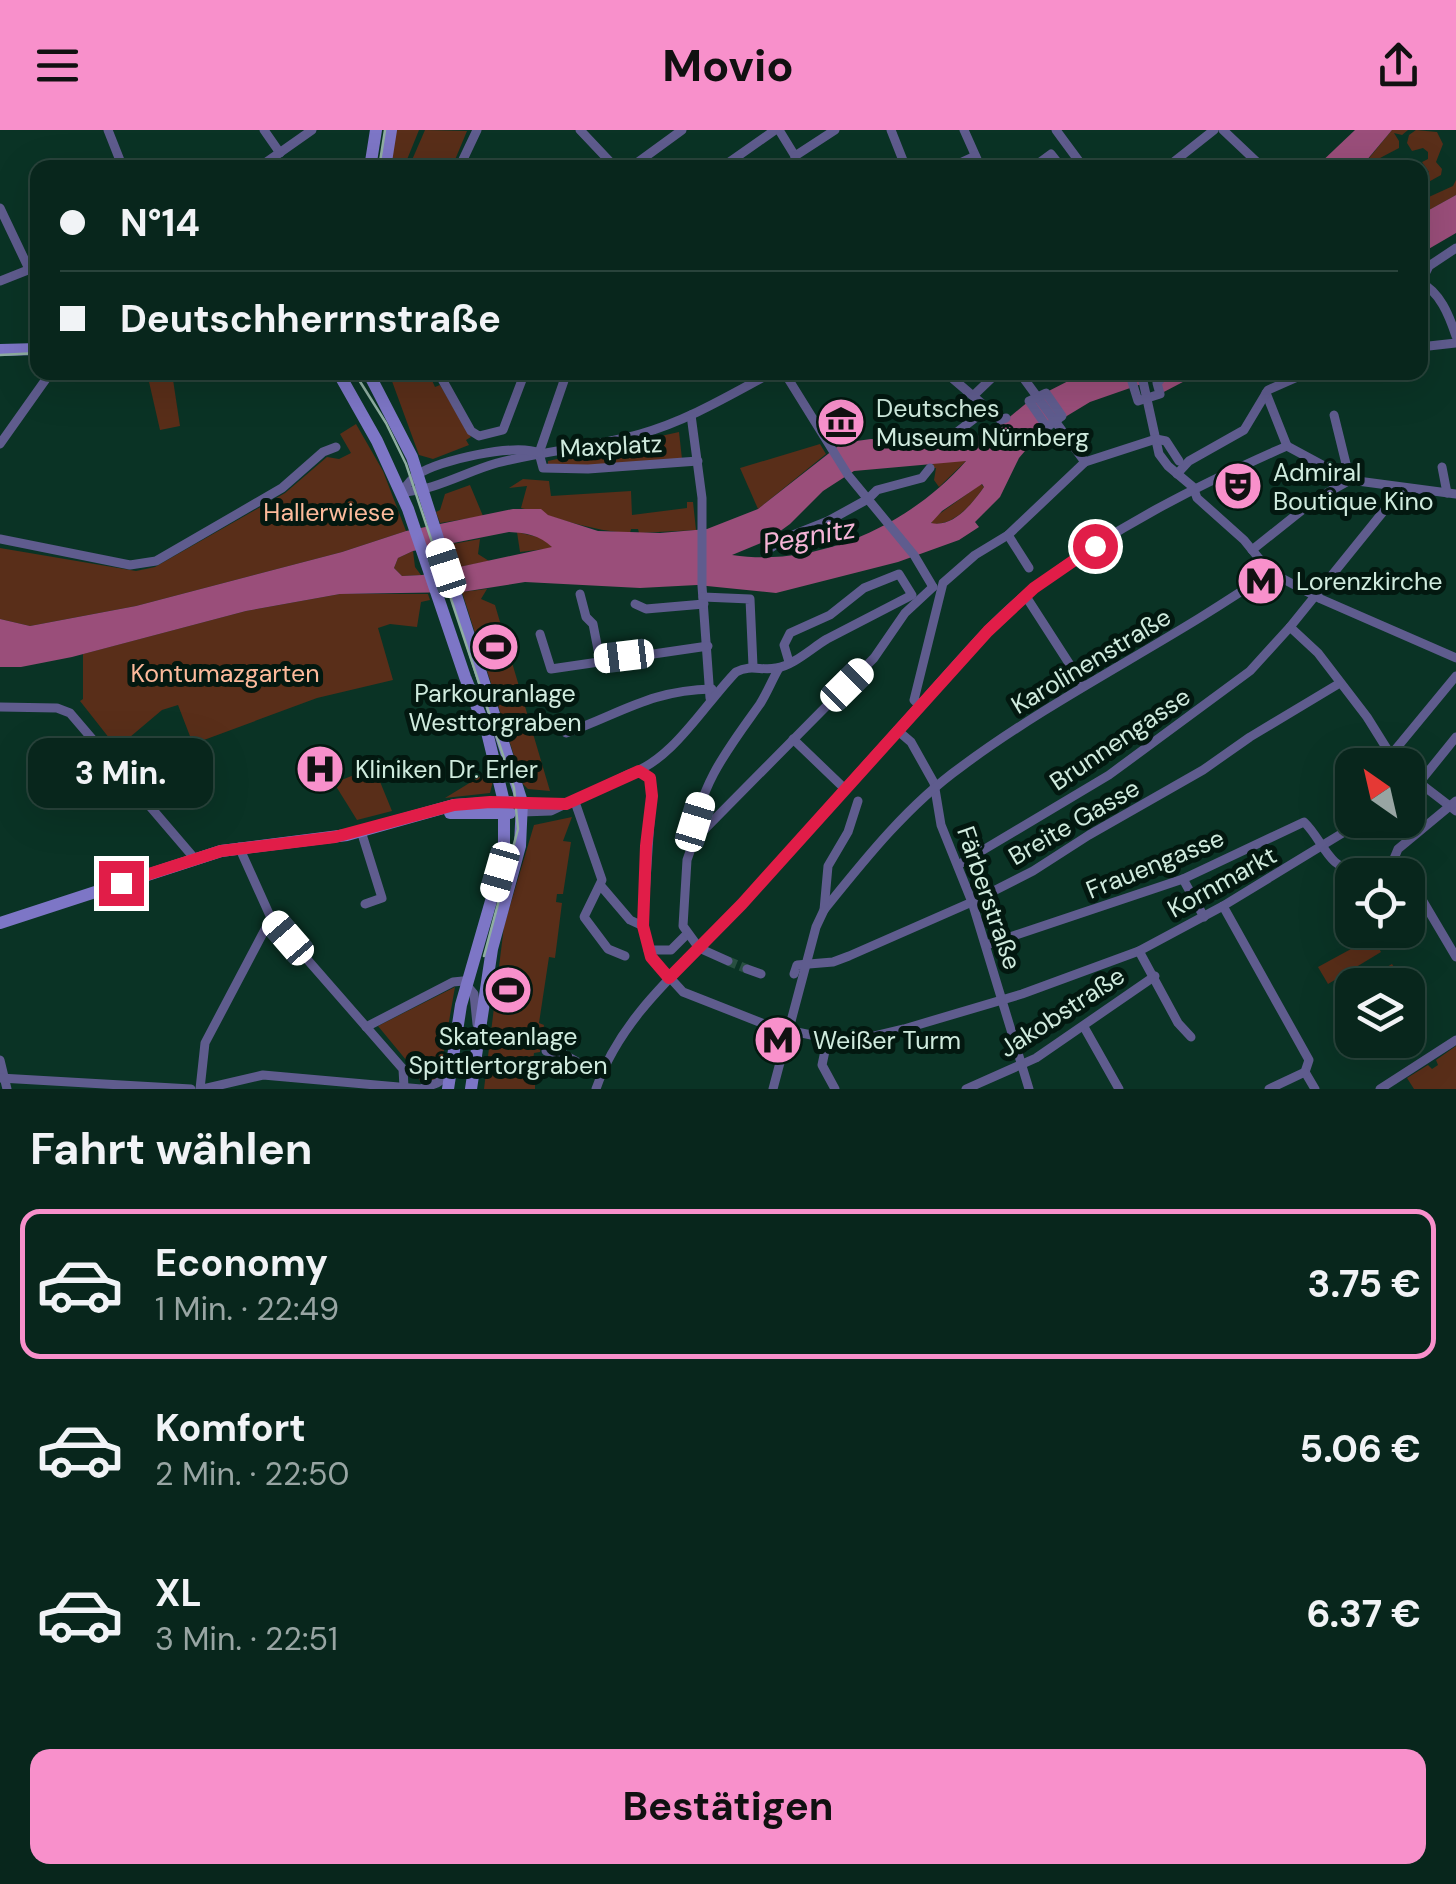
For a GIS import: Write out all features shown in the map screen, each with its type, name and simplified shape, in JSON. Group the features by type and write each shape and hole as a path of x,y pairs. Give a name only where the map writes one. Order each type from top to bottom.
{"main road":[{"path":"371,160 376,130"},
{"path":"386,160 390,130"},
{"path":"0,350 30,348"},
{"path":"0,358 30,357"},
{"path":"343,380 377,441 412,518 490,740 505,807 504,856 467,983 448,1089"},
{"path":"373,380 399,427 418,474 522,807 519,853 492,949 471,1089"},
{"path":"0,923 239,847 360,831 454,805 522,807"}],"street":[{"path":"108,130 120,160"},
{"path":"264,130 280,152"},
{"path":"269,160 312,130"},
{"path":"462,160 477,130"},
{"path":"580,130 608,160"},
{"path":"641,160 682,130"},
{"path":"733,160 777,130 795,160"},
{"path":"795,156 835,130"},
{"path":"892,130 903,160"},
{"path":"964,130 977,160"},
{"path":"1056,130 1078,160"},
{"path":"1176,160 1214,130"},
{"path":"1223,130 1252,160"},
{"path":"967,160 975,156"},
{"path":"0,208 30,259"},
{"path":"1428,268 1456,248"},
{"path":"0,281 30,270"},
{"path":"1428,286 1438,297 1456,336"},
{"path":"1428,346 1456,343"},
{"path":"0,444 45,380"},
{"path":"442,380 471,431 479,436 503,430 523,380"},
{"path":"539,453 564,380"},
{"name":"Maxplatz","path":"507,456 529,448 539,453 565,452 642,434 691,415 758,380"},
{"path":"789,380 848,475 914,554 941,598 914,700 919,706"},
{"path":"955,380 1002,420 1006,418"},
{"path":"974,396 990,380"},
{"path":"1025,380 1085,462"},
{"path":"1132,380 1138,402 1160,394 1160,380"},
{"path":"1144,380 1156,440 1177,474 1198,498 1210,502 1270,572 1456,658"},
{"path":"1177,474 1189,461 1244,430 1266,393 1293,380"},
{"path":"1266,393 1287,446 1350,480 1452,494 1443,472 1456,474"},
{"path":"936,442 952,436 986,406"},
{"name":"Maxplatz","path":"691,415 702,498 703,596 712,692"},
{"path":"1334,415 1350,480"},
{"path":"694,840 874,658 905,613 953,572 1008,534 1085,462 1156,440"},
{"path":"596,1089 618,1044 669,978 1025,595 1190,489 1287,446"},
{"path":"0,539 130,566 156,561 282,488 323,452 336,447"},
{"path":"1166,452 1179,461"},
{"name":"Maxplatz","path":"539,453 546,470 698,461"},
{"path":"402,492 418,474 462,459 507,456"},
{"path":"402,492 422,490 507,456"},
{"path":"772,547 868,500 877,490 930,473"},
{"path":"1252,550 1316,498 1350,480"},
{"name":"Brunnengasse","path":"958,865 1109,775 1250,671 1392,502 1413,489"},
{"path":"1008,534 1028,568"},
{"name":"Karolinenstraße","path":"824,910 870,851 958,768 1270,572"},
{"path":"522,807 551,811 629,774 642,772 672,744 712,692 736,672 751,665 778,668 912,596 899,574 864,588 830,615 790,633 784,644 789,662"},
{"path":"580,594 586,618 593,624 600,660"},
{"path":"1025,595 1083,686"},
{"path":"635,604 646,609 703,596 750,600 751,665"},
{"path":"1290,626 1318,653 1368,717 1386,748"},
{"path":"540,634 551,669 709,643"},
{"path":"728,961 700,948 688,934 682,917 688,860 704,792 736,733 762,702 778,668"},
{"path":"1404,748 1456,676"},
{"name":"Breite Gasse","path":"810,965 849,956 1033,871 1340,683"},
{"path":"566,733 666,693 712,692"},
{"path":"0,707 57,708 70,713 196,858"},
{"name":"Färberstraße","path":"897,730 911,742 935,788 939,816 972,902 1029,1089"},
{"path":"1425,775 1456,737"},
{"path":"793,738 844,788"},
{"path":"642,772 650,778 652,790 643,926 648,950 669,978"},
{"path":"1397,858 1398,848 1454,805 1425,787"},
{"path":"774,1089 810,965 816,927 824,910 828,866 848,832 858,801"},
{"path":"570,803 602,880 584,917 608,949 625,956"},
{"name":"Frauengasse","path":"986,946 1183,878 1298,823 1308,825 1324,847"},
{"path":"360,831 382,898 365,904"},
{"name":"Kornmarkt","path":"669,978 682,992 791,1032 836,1040 876,1036 1002,1000 1139,950 1204,917 1337,838"},
{"path":"239,847 271,918 403,1069 404,1087"},
{"path":"1324,847 1335,862"},
{"path":"1183,878 1204,917"},
{"path":"601,886 630,920 643,926"},
{"path":"1223,906 1309,1060 1305,1072 1270,1089"},
{"path":"1425,908 1456,957"},
{"path":"271,918 205,1043 208,1089 263,1076 421,1089 450,1074"},
{"path":"648,950 671,950 688,934"},
{"name":"Jakobstraße","path":"966,1089 1022,1066 1153,977 1139,950"},
{"path":"794,974 797,965 810,965"},
{"path":"746,970 762,974"},
{"path":"1153,977 1178,1023 1191,1037"},
{"path":"366,1027 453,982 467,983 474,997 478,1032"},
{"path":"1084,1027 1119,1089"},
{"path":"835,1089 822,1061 826,1046 836,1040"},
{"path":"1380,1089 1456,1040"},
{"path":"546,1051 564,1054 600,1075"},
{"path":"0,1060 7,1089"},
{"path":"1305,1072 1315,1089"},
{"path":"3,1077 191,1089"}],"green space":[{"path":"395,130 419,130 407,160 390,160"},
{"path":"425,130 467,131 455,160 412,160"},
{"path":"1392,130 1408,130 1402,135 1394,133 1399,148 1378,160 1368,160"},
{"path":"1416,130 1437,132 1443,144 1436,162 1442,169 1441,175 1428,182 1428,152 1423,148 1412,151 1407,143"},
{"path":"1456,180 1456,195 1428,211 1428,197 1453,186"},
{"path":"149,380 173,380 180,426 160,430"},
{"path":"392,380 432,380 435,387 440,385 471,437 466,440 469,445 433,459 419,455"},
{"name":"Hallerwiese","path":"356,424 383,471 406,531 342,552 136,606 30,626 0,619 0,548 136,571 155,567 285,493 327,457 339,459 351,453 340,434"},
{"path":"679,432 682,459 548,465 548,461"},
{"path":"820,444 826,454 758,509 740,468"},
{"path":"967,460 939,487 934,480 933,463"},
{"path":"523,479 549,481 551,496 631,491 632,515 687,508 687,502 693,502 696,530 616,532 521,508 527,486 509,488"},
{"path":"981,484 984,487 962,513 932,524 931,520"},
{"path":"470,485 483,516 440,523 436,512 445,494"},
{"path":"517,532 542,538 554,548 520,552"},
{"path":"480,539 478,554 489,561 454,568 454,557 447,545"},
{"path":"413,551 415,567 421,575 402,576 394,568 398,558"},
{"path":"487,589 481,599 495,605 550,791 528,789 523,784 462,592"},
{"name":"Kontumazgarten","path":"340,594 428,594 430,600 421,602 417,627 390,624 378,628 393,680 317,698 193,744 178,705 162,710 117,748 80,701 83,654 246,611"},
{"path":"374,767 392,811 357,820 334,783"},
{"path":"489,771 493,781 490,793 445,798"},
{"path":"572,817 563,841 571,842 563,894 557,894 556,902 562,903 555,958 549,957 539,1023 544,1025 540,1052 534,1053 530,1083 535,1089 484,1089 504,926 534,825"},
{"path":"1353,948 1379,948 1381,952 1354,968 1335,968 1335,980 1328,984 1318,967"},
{"path":"455,987 440,1073 435,1082 421,1083 378,1026"},
{"path":"1456,1046 1456,1089 1414,1089 1407,1078 1428,1065 1432,1069 1438,1065 1436,1060"}],"shaded area":[{"path":"1355,130 1392,130 1367,160 1323,160"},
{"path":"1456,195 1456,233 1428,249 1428,211"},
{"path":"1070,380 1153,380 1090,402 1042,431 1019,458 1000,497 975,522 979,527 959,540 898,562 776,593 697,585 640,588 525,582 462,592 340,594 246,611 72,657 0,667 0,619 30,626 136,606 342,552 406,531 513,509 541,509 548,515 598,531 660,533 707,529 758,509 842,443 871,439 929,443 981,435 1029,401","holes":["966,461 918,504 861,536 797,555 732,555 768,540 823,491 854,471","982,484 984,487 961,513 947,522 931,523 942,511","509,532 532,535 552,547 422,575 402,576 394,568 398,558 413,551"]},
{"path":"1156,380 1187,380 1160,394"}],"tunnel":[{"path":"728,961 747,969"}],"tram line":[{"path":"380,160 385,130"},
{"path":"0,355 30,353"},
{"path":"359,380 406,464 514,788 518,829 484,956"}],"place":[{"name":"Deutsches Museum Nürnberg","path":"841,422"},
{"name":"Admiral Boutique Kino","path":"1238,486"},
{"name":"Lorenzkirche","path":"1261,581"},
{"name":"Parkouranlage Westtorgraben","path":"495,647"},
{"name":"Kliniken Dr. Erler","path":"320,769"},
{"name":"Skateanlage Spittlertorgraben","path":"508,990"},
{"name":"Weißer Turm","path":"778,1040"}],"route":[{"path":"121,883 221,851 335,837 454,805 566,804 639,771 650,778 652,790 644,938 651,957 669,978 742,904 988,631 1025,595 1095,546"}],"water label":[{"name":"Pegnitz","path":"809,536"}]}
